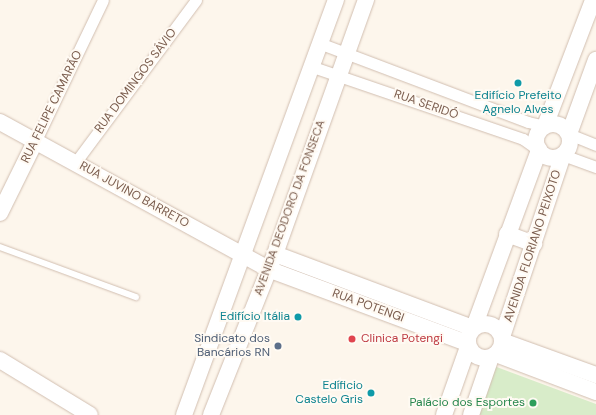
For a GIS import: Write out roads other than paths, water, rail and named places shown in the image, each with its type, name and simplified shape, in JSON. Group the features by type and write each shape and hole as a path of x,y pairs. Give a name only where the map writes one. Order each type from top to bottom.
{"main road":[{"path":"184,415 244,256 310,66 336,0"},
{"name":"AVENIDA DEODORO DA FONSECA","path":"212,415 272,262 366,0"},
{"path":"593,0 545,126 538,134 539,150 553,158 563,154 569,145 569,134 596,60"},
{"name":"RUA JUVINO BARRETO","path":"0,122 244,256 272,262"},
{"path":"545,126 556,124 569,134"},
{"name":"RUA FELIPE CAMARÃO","path":"0,213 35,142"},
{"name":"AVENIDA FLORIANO PEIXOTO","path":"474,327 539,150"},
{"name":"AVENIDA FLORIANO PEIXOTO","path":"471,415 498,347 534,244 563,154"},
{"path":"507,234 534,244"},
{"name":"RUA POTENGI","path":"272,262 474,327"},
{"name":"RUA POTENGI","path":"272,262 468,345"},
{"path":"444,415 474,327 490,324 498,329 498,347"},
{"path":"468,345 475,355 498,347 596,375"},
{"path":"498,347 596,392"},
{"path":"0,360 90,415"}],"street":[{"name":"RUA FELIPE CAMARÃO","path":"35,142 103,0"},
{"name":"RUA DOMINGOS SÁVIO","path":"75,162 196,0"},
{"name":"RUA SERIDÓ","path":"319,43 528,122 545,126"},
{"name":"RUA SERIDÓ","path":"310,66 523,139 539,150"},
{"path":"569,134 596,145"},
{"path":"563,154 596,167"}],"lane":[{"path":"0,247 136,297"}],"place":[{"name":"Edifício Prefeito Agnelo Alves","path":"518,83"},
{"name":"Edifício Itália","path":"298,317"},
{"name":"Clinica Potengi","path":"352,339"},
{"name":"Sindicato dos Bancários RN","path":"278,346"},
{"name":"Edíficio Castelo Gris","path":"371,393"},
{"name":"Palácio dos Esportes","path":"533,403"}]}
